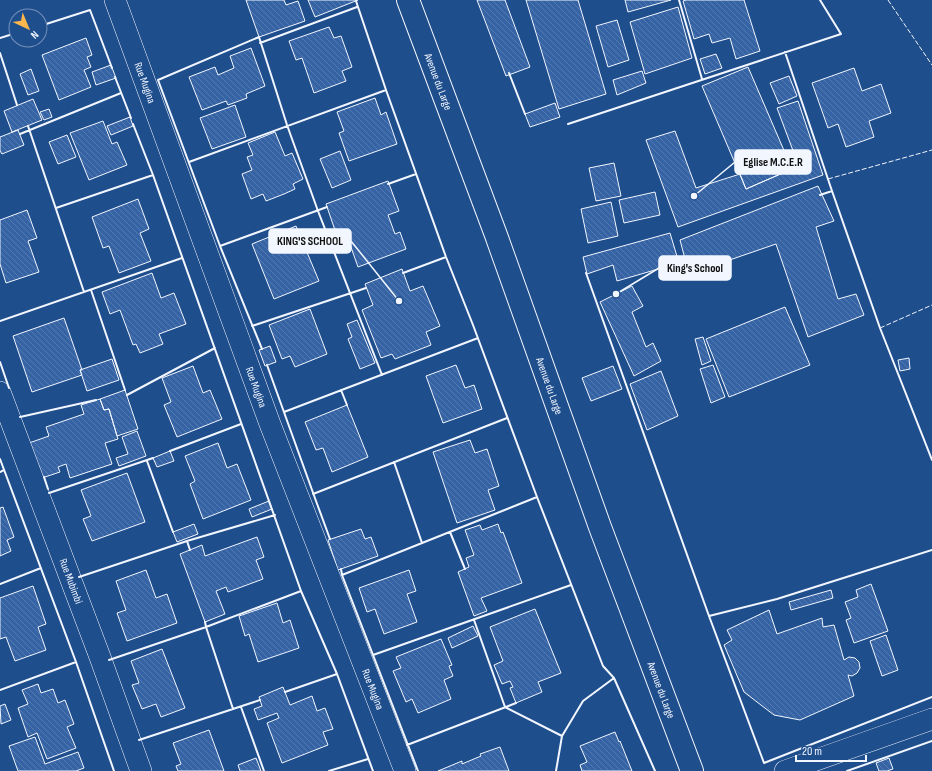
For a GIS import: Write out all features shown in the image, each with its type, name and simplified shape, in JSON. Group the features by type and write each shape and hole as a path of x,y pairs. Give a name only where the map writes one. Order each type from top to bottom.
{"main road":[{"name":"Avenue du Large","path":"408,0 496,236 600,527 692,771"}],"street":[{"name":"Rue Mugina","path":"114,0 270,424 405,771"},
{"name":"Rue Mubimbi","path":"0,392 98,650 141,771"},
{"path":"785,771 932,719"}],"building":[{"path":"246,0 284,0 286,5 298,1 305,21 259,37"},
{"path":"308,0 358,0 315,17"},
{"path":"477,0 505,0 530,67 506,76"},
{"path":"526,0 578,0 606,94 559,109"},
{"path":"625,0 671,0 628,12"},
{"path":"744,0 760,51 736,59 730,38 712,43 709,34 694,39 683,1"},
{"path":"678,7 692,58 645,74 630,22"},
{"path":"617,20 629,60 608,67 596,26"},
{"path":"329,27 334,38 341,36 352,67 342,71 346,81 314,93 302,58 296,60 289,41"},
{"path":"86,38 92,55 87,57 91,67 84,70 91,87 59,100 42,55"},
{"path":"251,48 265,86 246,94 247,98 228,105 226,101 202,110 189,77 215,67 218,75 234,68 230,56"},
{"path":"716,54 722,68 705,74 700,59"},
{"path":"111,65 116,78 96,85 92,72"},
{"path":"748,67 792,169 746,189 702,86"},
{"path":"854,68 862,91 881,84 891,113 869,121 874,137 846,147 838,124 828,128 812,83"},
{"path":"31,69 39,91 28,95 20,74"},
{"path":"642,71 646,83 617,95 613,80"},
{"path":"789,76 797,96 779,104 770,83"},
{"path":"375,98 381,115 386,112 397,144 349,161 339,133 344,131 337,112"},
{"path":"33,99 42,120 12,132 4,111"},
{"path":"798,101 823,175 678,227 646,140 675,131 696,188 740,174 746,189 792,169 803,168 796,166 795,156 777,108"},
{"path":"555,103 560,117 530,127 525,114"},
{"path":"235,105 246,137 212,149 200,118"},
{"path":"49,109 52,117 44,120 40,112"},
{"path":"130,117 133,126 111,135 107,126"},
{"path":"103,121 112,144 117,142 127,165 89,180 70,133"},
{"path":"18,130 24,145 2,154 0,151 0,137"},
{"path":"275,132 285,156 292,153 303,179 293,184 295,189 266,201 263,194 251,199 242,174 252,170 247,157 253,155 248,143"},
{"path":"67,135 76,157 58,164 49,142"},
{"path":"340,151 351,180 332,188 320,159"},
{"path":"614,163 621,196 596,201 589,168"},
{"path":"388,181 399,211 388,215 395,234 400,232 406,249 358,267 346,233 337,236 326,204"},
{"path":"818,186 834,221 816,227 838,299 856,294 864,315 808,337 776,244 689,274 680,240"},
{"path":"655,192 660,215 624,223 619,200"},
{"path":"138,199 149,229 140,233 151,261 119,273 109,246 103,248 92,217"},
{"path":"611,202 618,236 588,243 581,209"},
{"path":"27,210 37,238 28,241 39,272 6,283 0,264 0,220"},
{"path":"296,226 319,281 274,299 252,244"},
{"path":"670,233 679,263 617,281 613,265 587,274 583,257"},
{"path":"402,269 410,291 423,286 440,326 426,332 431,345 395,359 392,354 381,358 362,310 373,305 365,284"},
{"path":"152,273 161,298 174,293 186,324 159,334 163,344 140,353 136,344 133,345 120,310 110,314 102,292"},
{"path":"632,286 643,306 632,312 646,347 653,343 661,361 634,376 600,302"},
{"path":"785,307 810,365 729,397 706,339"},
{"path":"310,309 327,354 295,367 290,356 282,359 269,325"},
{"path":"64,318 82,370 80,370 82,375 32,392 13,336"},
{"path":"357,320 375,363 360,369 348,339 352,337 347,324"},
{"path":"703,337 711,361 702,365 695,339"},
{"path":"270,346 276,362 265,366 259,350"},
{"path":"909,358 910,369 900,371 898,360"},
{"path":"112,359 119,380 87,391 80,370"},
{"path":"456,365 465,388 474,385 482,409 443,423 426,376"},
{"path":"713,365 725,397 711,403 700,369"},
{"path":"193,366 203,393 210,390 222,419 177,437 164,405 171,402 162,378"},
{"path":"613,366 622,389 591,401 582,378"},
{"path":"661,371 678,416 647,430 630,384"},
{"path":"125,390 138,429 117,436 109,409 104,410 100,399"},
{"path":"100,399 104,410 109,409 118,439 105,443 112,464 70,478 66,464 58,467 60,472 36,480 29,443 49,436 46,427 84,414 81,405"},
{"path":"347,405 368,457 332,472 323,448 316,450 305,422"},
{"path":"137,431 146,456 119,466 116,458 128,454 122,437"},
{"path":"470,440 475,453 487,449 499,486 488,490 495,510 457,523 433,452"},
{"path":"218,443 227,468 237,464 251,500 203,519 190,484 195,481 185,456"},
{"path":"170,451 174,461 157,467 153,458"},
{"path":"127,473 145,522 92,541 83,519 91,516 81,490"},
{"path":"269,501 272,509 252,517 249,509"},
{"path":"3,507 14,537 7,540 11,551 0,556 0,508"},
{"path":"194,524 198,534 177,542 173,532"},
{"path":"498,524 501,533 503,532 522,583 481,598 487,611 474,616 458,572 469,567 466,558 474,555 465,530 480,525 482,530"},
{"path":"361,529 365,539 371,537 378,556 338,570 328,540"},
{"path":"257,537 264,557 256,560 263,579 228,592 226,587 216,591 225,614 205,622 180,554 202,545 205,556"},
{"path":"146,570 156,598 167,594 177,623 127,641 117,613 126,610 116,581"},
{"path":"409,570 416,591 407,594 417,622 384,634 375,609 367,612 359,588"},
{"path":"871,584 888,631 854,643 846,620 851,618 845,602 858,597 856,590"},
{"path":"33,586 46,624 38,627 46,650 15,661 6,637 0,639 0,598"},
{"path":"831,590 833,598 791,610 789,602"},
{"path":"277,603 283,623 290,620 299,648 258,662 249,634 245,636 239,616"},
{"path":"535,609 561,673 538,682 542,692 516,703 510,688 513,687 510,681 502,684 494,665 503,661 490,627"},
{"path":"769,610 777,634 822,618 823,627 834,625 844,660 849,657 855,658 859,662 860,668 857,673 852,676 848,675 854,696 800,720 774,715 744,692 724,645 732,640 727,630"},
{"path":"473,626 478,636 452,648 448,638"},
{"path":"886,635 898,670 882,676 870,641"},
{"path":"441,639 452,665 449,666 453,676 444,680 451,699 418,713 412,699 406,702 393,671 401,668 396,657"},
{"path":"162,649 185,708 161,717 156,704 142,709 132,685 139,683 131,661"},
{"path":"38,684 41,693 53,689 58,703 65,700 74,724 67,727 76,748 47,759 37,733 28,737 18,708 28,704 22,690"},
{"path":"283,687 290,705 312,696 317,711 325,708 333,729 323,732 328,745 282,763 267,723 279,718 277,713 258,720 254,709 262,706 259,697"},
{"path":"5,704 11,720 1,724 0,706"},
{"path":"209,730 224,771 178,771 176,766 181,764 173,743"},
{"path":"615,732 632,771 582,771 580,765 587,762 580,746"},
{"path":"35,737 45,764 78,752 84,768 76,771 18,771 9,746"},
{"path":"500,747 509,771 438,771 462,761 462,764 481,756 480,754"},
{"path":"256,758 261,771 240,771 238,765"},
{"path":"889,758 893,769 879,771 876,763"}],"fence":[{"path":"888,0 932,65"},
{"path":"828,179 932,150"},
{"path":"880,328 932,305"}],"wall":[{"path":"679,0 702,79"},
{"path":"568,124 841,34 820,0"},
{"path":"356,1 386,90 446,257 537,497 603,666 614,678 655,771"},
{"path":"260,43 357,7"},
{"path":"48,23 90,10 112,68"},
{"path":"0,38 8,36"},
{"path":"262,349 220,246 158,80 259,37 287,125 318,211 382,375"},
{"path":"785,52 832,191"},
{"path":"0,53 17,105"},
{"path":"509,73 525,114"},
{"path":"115,77 131,118"},
{"path":"189,162 386,90"},
{"path":"20,134 121,93"},
{"path":"133,124 153,175 301,591 337,674 373,771"},
{"path":"28,126 84,292"},
{"path":"388,184 416,174"},
{"path":"56,208 153,175"},
{"path":"820,195 832,191 880,328 932,460"},
{"path":"220,246 327,207"},
{"path":"403,273 446,257"},
{"path":"0,321 182,258"},
{"path":"586,273 709,616 764,763 932,697"},
{"path":"252,326 366,288"},
{"path":"91,290 125,390"},
{"path":"284,412 478,338"},
{"path":"127,395 215,348"},
{"path":"0,362 9,388"},
{"path":"267,365 330,539"},
{"path":"341,390 347,405"},
{"path":"20,417 96,400"},
{"path":"313,494 507,418"},
{"path":"170,451 241,424"},
{"path":"49,493 153,458"},
{"path":"0,459 76,662 114,771"},
{"path":"147,461 173,532"},
{"path":"394,462 422,543"},
{"path":"0,472 4,470"},
{"path":"44,477 48,489"},
{"path":"342,575 537,497"},
{"path":"79,577 187,541 275,515"},
{"path":"450,532 465,569"},
{"path":"187,541 190,550"},
{"path":"709,616 777,599 932,550"},
{"path":"0,584 41,568"},
{"path":"341,569 342,575 418,771"},
{"path":"373,655 571,585"},
{"path":"109,660 206,627 301,591"},
{"path":"474,620 505,707 562,736"},
{"path":"205,622 233,709"},
{"path":"0,690 76,662"},
{"path":"285,692 337,674"},
{"path":"556,771 562,736 583,701 614,678"},
{"path":"139,740 260,700"},
{"path":"407,745 516,703"},
{"path":"241,707 264,771"},
{"path":"847,771 932,741"},
{"path":"329,771 368,759"}],"place":[{"name":"Eglise M.C.E.R","path":"694,196"},
{"name":"King's School","path":"616,294"},
{"name":"KING'S SCHOOL","path":"399,301"}]}
